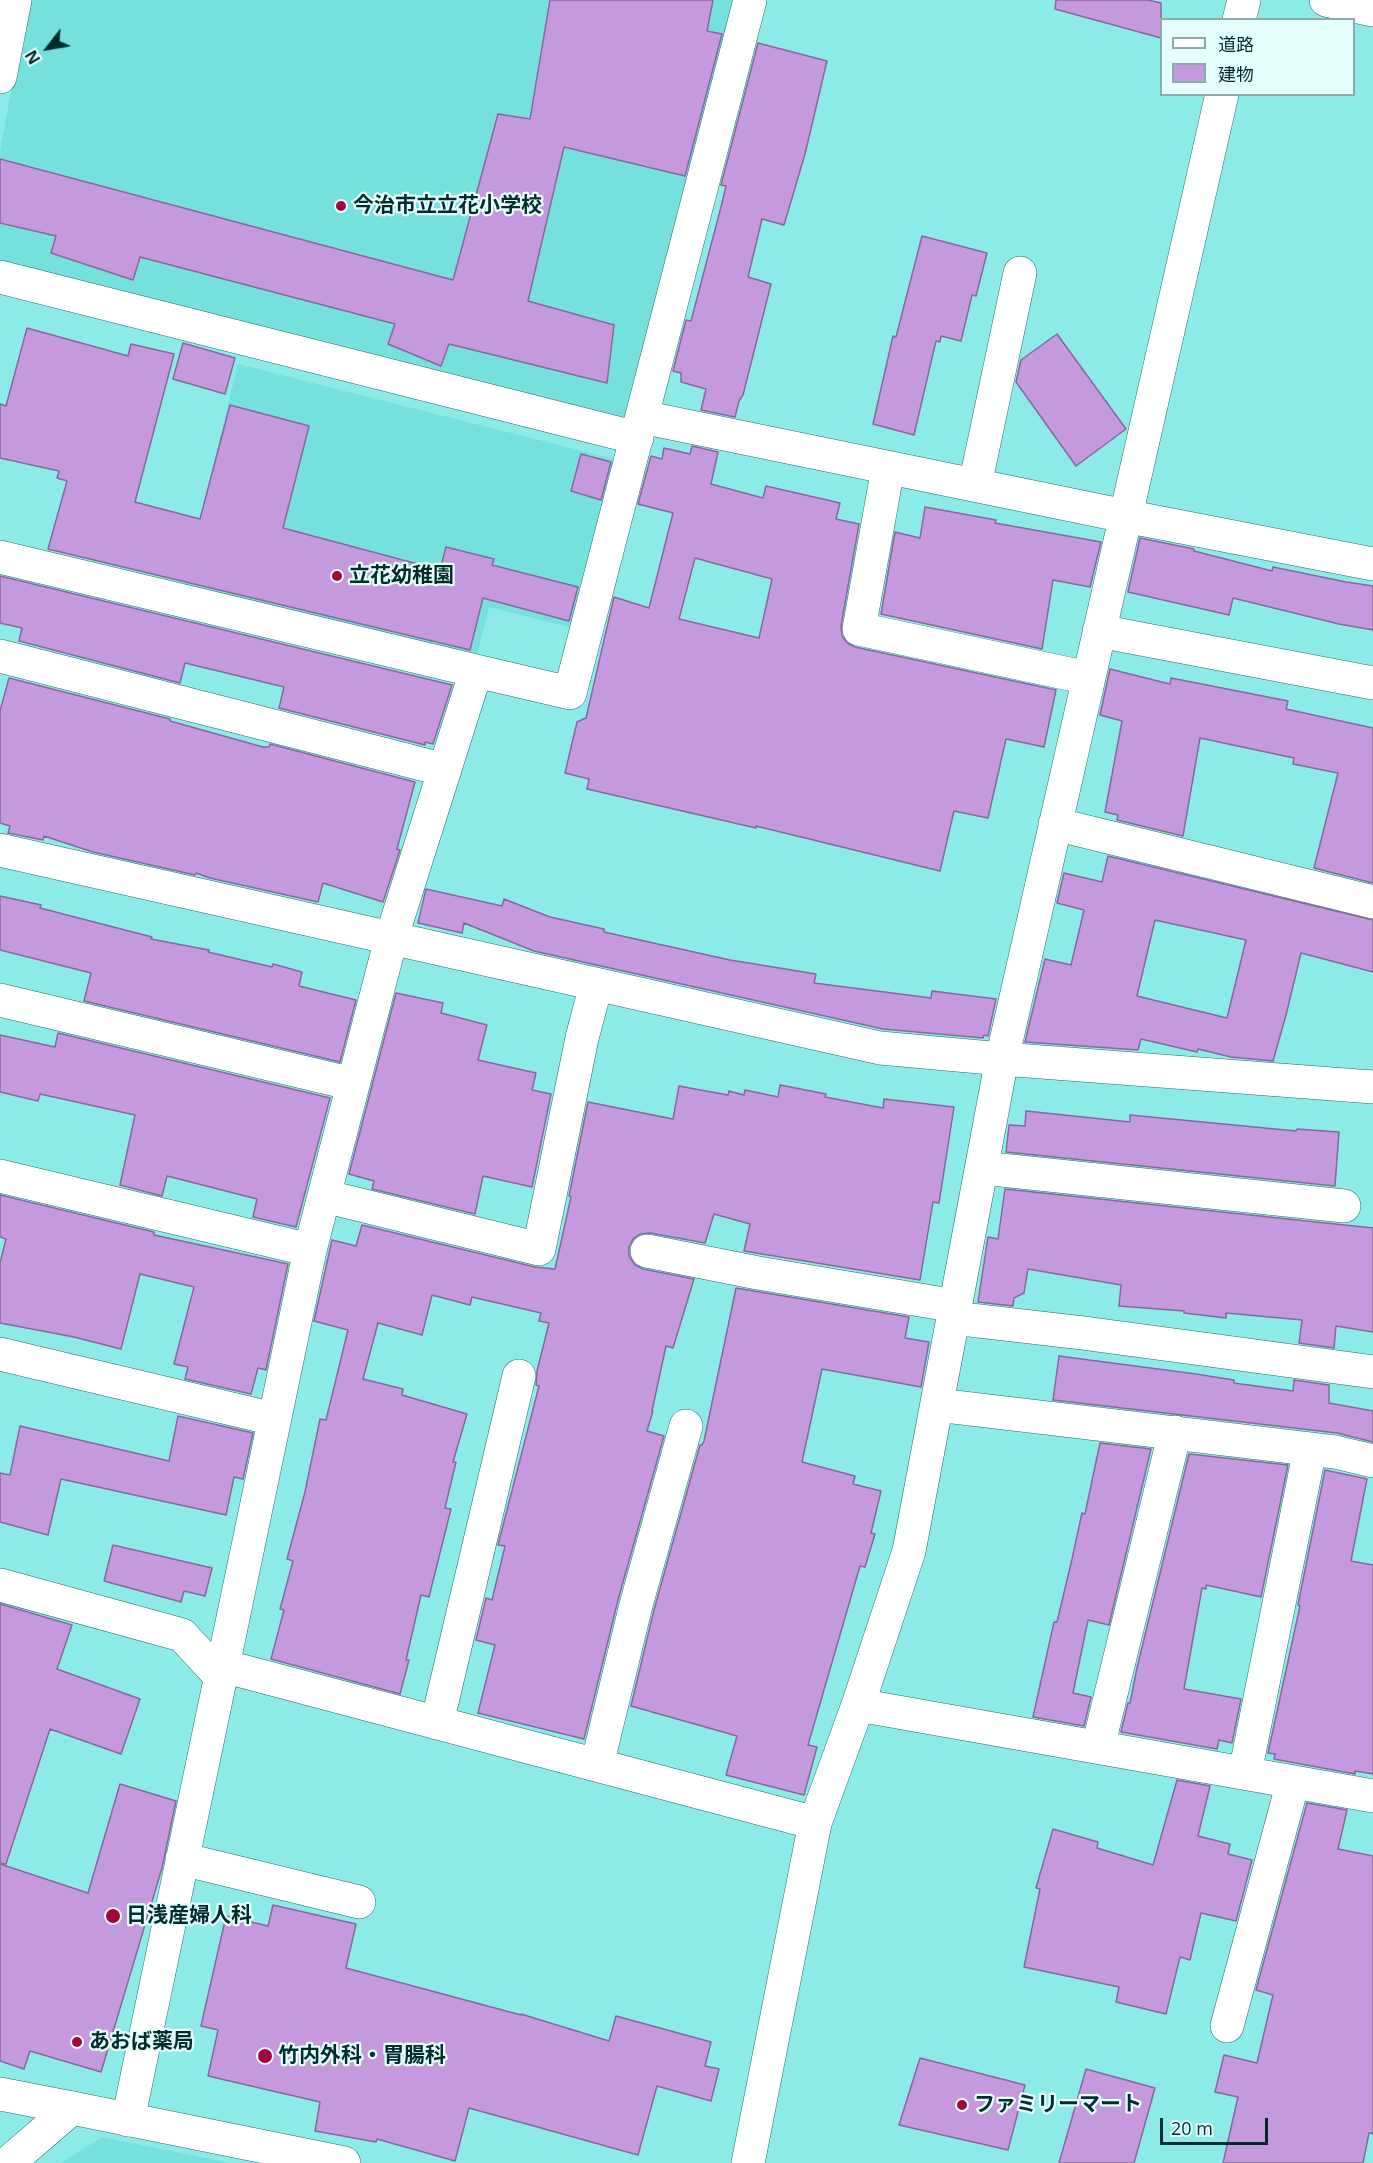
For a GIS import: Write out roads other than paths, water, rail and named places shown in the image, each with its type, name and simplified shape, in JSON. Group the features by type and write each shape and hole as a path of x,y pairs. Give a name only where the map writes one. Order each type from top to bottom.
{"street":[{"path":"0,77 15,0"},
{"path":"0,557 570,693 750,0"},
{"path":"1240,18 1244,0"},
{"path":"1326,0 1373,10"},
{"path":"748,2163 815,1822 858,1705 909,1551 1002,1059 1222,96"},
{"path":"975,485 1020,273"},
{"path":"0,277 640,428 888,468 1373,564"},
{"path":"888,468 859,629 1088,678"},
{"path":"1099,631 1373,683"},
{"path":"0,656 444,770"},
{"path":"128,2120 310,1250 391,939 476,671"},
{"path":"1056,824 1373,902"},
{"path":"0,850 880,1048 1373,1087"},
{"path":"324,1196 539,1249 582,1038 596,985"},
{"path":"0,1000 353,1084"},
{"path":"982,1168 1344,1206"},
{"path":"0,1176 310,1250"},
{"path":"647,1251 954,1312 1094,1334 1373,1372"},
{"path":"0,1354 274,1419"},
{"path":"437,1723 519,1376"},
{"path":"937,1405 1335,1452 1373,1461"},
{"path":"597,1765 636,1605 686,1426"},
{"path":"1098,1747 1175,1432"},
{"path":"1245,1773 1310,1449"},
{"path":"0,1585 182,1635 222,1671 437,1723 815,1822"},
{"path":"858,1705 1373,1796"},
{"path":"1227,2026 1293,1782"},
{"path":"182,1859 359,1902"},
{"path":"0,2094 344,2163"},
{"path":"8,2163 72,2108"}],"place":[{"name":"今治市立立花小学校","path":"341,206"},
{"name":"立花幼稚園","path":"337,576"},
{"name":"日浅産婦人科","path":"113,1916"},
{"name":"あおば薬局","path":"77,2042"},
{"name":"竹内外科・胃腸科","path":"265,2056"},
{"name":"ファミリーマート","path":"962,2105"}]}
